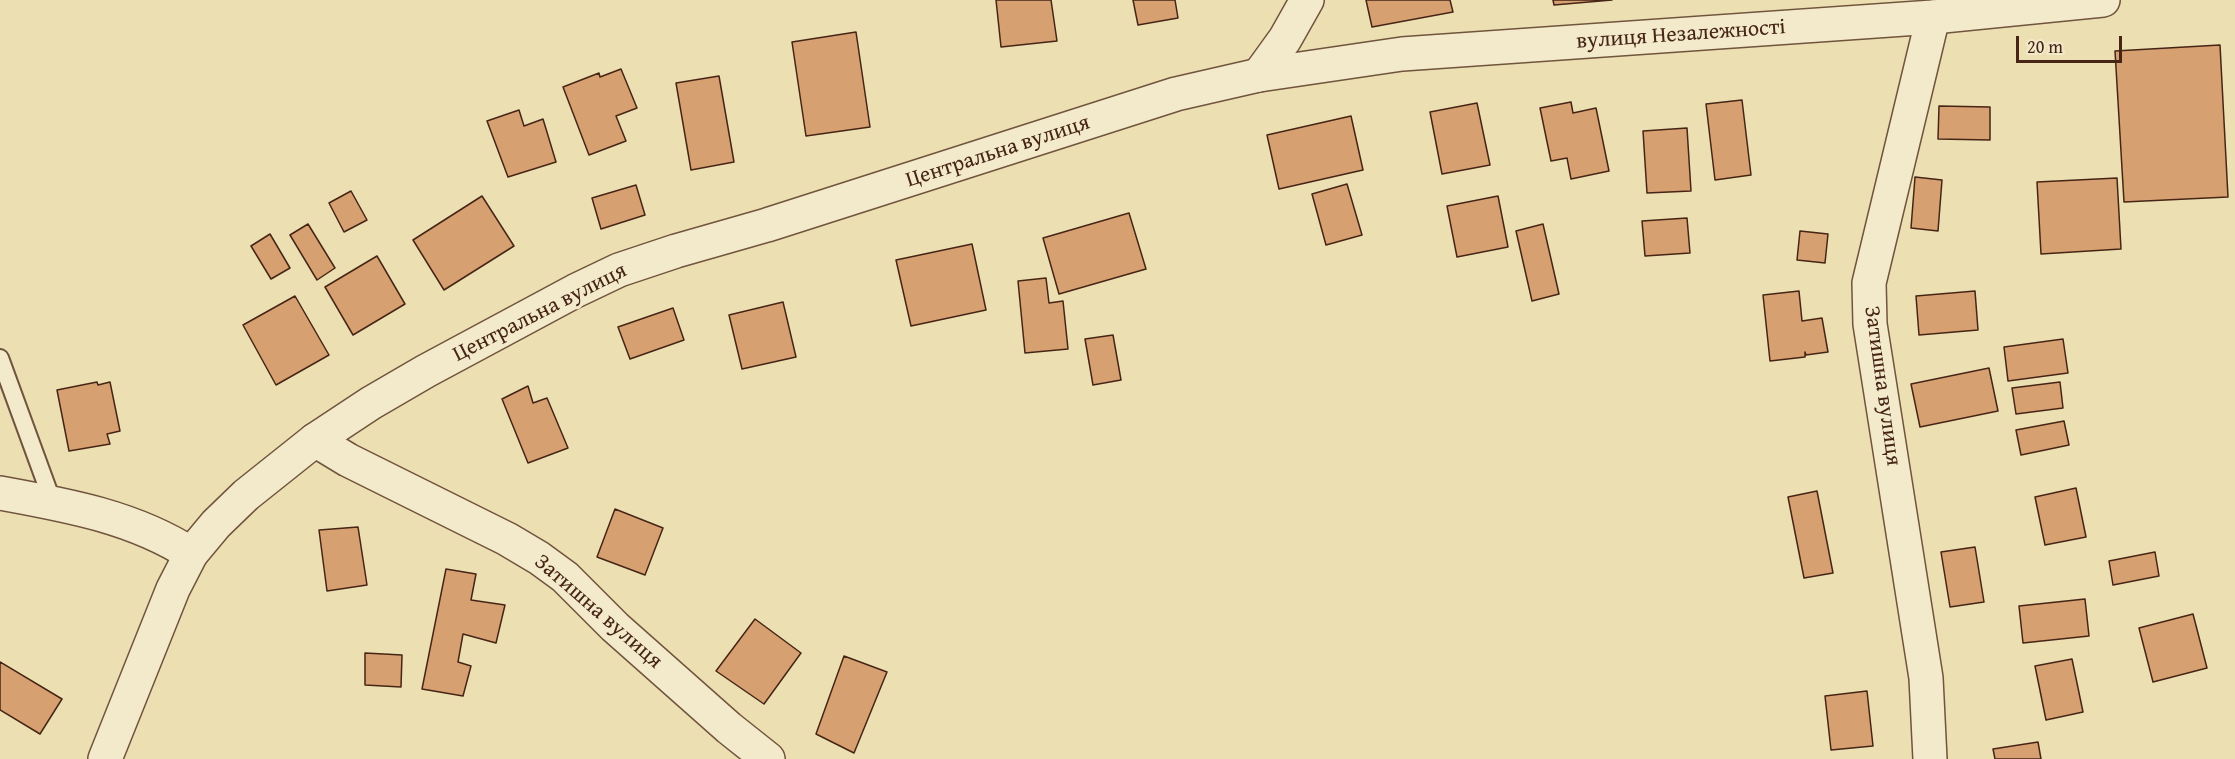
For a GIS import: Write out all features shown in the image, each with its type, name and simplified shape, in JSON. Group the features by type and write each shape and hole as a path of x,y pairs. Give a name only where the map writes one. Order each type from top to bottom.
{"street":[{"path":"1259,75 1285,39 1307,0"},
{"name":"вулиця Незалежності","path":"1259,75 1401,54 1933,17 2103,0"},
{"name":"Затишна вулиця","path":"1930,759 1926,678 1870,324 1869,283 1933,17"},
{"name":"Центральна вулиця","path":"105,759 173,589 191,554 216,524 246,495 315,440 426,371 619,270 1176,94 1259,75"},
{"name":"Затишна вулиця","path":"315,440 348,460 507,539 539,558 565,577 615,627 729,728 768,759"},
{"path":"0,493 53,503 143,527 191,554"}],"lane":[{"path":"0,358 53,503"}],"building":[{"path":"996,0 1051,0 1057,41 1001,47"},
{"path":"1133,0 1175,0 1178,18 1138,25"},
{"path":"1366,0 1450,0 1453,12 1372,27"},
{"path":"1553,0 1612,0 1554,5"},
{"path":"856,32 870,127 806,136 792,42"},
{"path":"2220,45 2228,197 2124,202 2115,51"},
{"path":"621,69 637,108 616,116 626,141 589,155 563,87 599,73 600,77"},
{"path":"719,76 734,162 691,170 676,83"},
{"path":"1742,100 1751,175 1715,180 1706,104"},
{"path":"1571,102 1573,113 1596,108 1609,171 1571,179 1567,158 1551,161 1540,108"},
{"path":"1477,103 1490,165 1442,174 1430,112"},
{"path":"1939,106 1990,107 1990,140 1938,139"},
{"path":"519,110 524,126 543,119 556,162 508,177 487,121"},
{"path":"1351,116 1363,170 1279,189 1267,135"},
{"path":"1687,128 1691,191 1647,193 1643,131"},
{"path":"1915,177 1942,180 1938,231 1911,228"},
{"path":"2117,178 2121,249 2041,254 2037,182"},
{"path":"1347,184 1362,235 1326,245 1312,194"},
{"path":"636,185 645,215 601,229 592,198"},
{"path":"351,191 367,220 344,232 329,203"},
{"path":"482,196 514,246 444,290 413,240"},
{"path":"1498,196 1508,247 1457,257 1447,206"},
{"path":"1129,213 1146,269 1059,294 1043,238"},
{"path":"1687,218 1690,253 1645,256 1642,221"},
{"path":"308,224 335,268 317,280 290,235"},
{"path":"1543,224 1559,294 1532,301 1516,231"},
{"path":"1800,231 1828,234 1825,263 1797,260"},
{"path":"270,234 290,268 271,279 251,246"},
{"path":"972,244 986,310 911,326 896,260"},
{"path":"377,256 405,304 353,335 325,287"},
{"path":"1046,278 1049,303 1063,301 1068,349 1025,353 1018,281"},
{"path":"1799,291 1802,321 1822,318 1828,352 1806,355 1805,352 1805,357 1770,361 1763,295"},
{"path":"1975,291 1978,330 1919,335 1916,296"},
{"path":"295,296 329,355 276,385 243,325"},
{"path":"783,302 796,357 742,369 729,315"},
{"path":"673,308 684,340 630,359 618,327"},
{"path":"1113,335 1121,380 1093,385 1085,339"},
{"path":"2063,339 2068,373 2008,381 2004,347"},
{"path":"1989,368 1998,411 1920,427 1911,384"},
{"path":"97,382 98,385 110,382 120,431 107,434 110,444 69,451 57,390"},
{"path":"2060,382 2063,408 2016,414 2012,388"},
{"path":"528,386 533,403 547,398 568,448 528,463 502,399"},
{"path":"2064,421 2069,445 2021,455 2016,430"},
{"path":"2076,488 2086,537 2045,545 2035,497"},
{"path":"1817,491 1833,573 1804,578 1788,497"},
{"path":"615,509 663,528 645,575 597,557"},
{"path":"358,527 367,585 327,591 319,530"},
{"path":"1975,547 1984,602 1950,607 1941,552"},
{"path":"2155,552 2159,576 2113,585 2109,561"},
{"path":"446,569 476,574 471,600 505,605 496,643 463,634 458,662 471,666 463,696 422,689"},
{"path":"2085,599 2089,636 2023,643 2019,606"},
{"path":"2193,614 2207,668 2153,682 2139,628"},
{"path":"755,619 801,653 764,704 716,671"},
{"path":"365,653 402,655 401,687 365,685"},
{"path":"844,656 887,672 854,753 816,734"},
{"path":"2072,659 2083,712 2046,720 2035,666"},
{"path":"0,662 62,699 40,734 0,710"},
{"path":"1867,691 1873,746 1831,750 1825,696"},
{"path":"2038,742 2041,759 1995,759 1993,749"}]}
